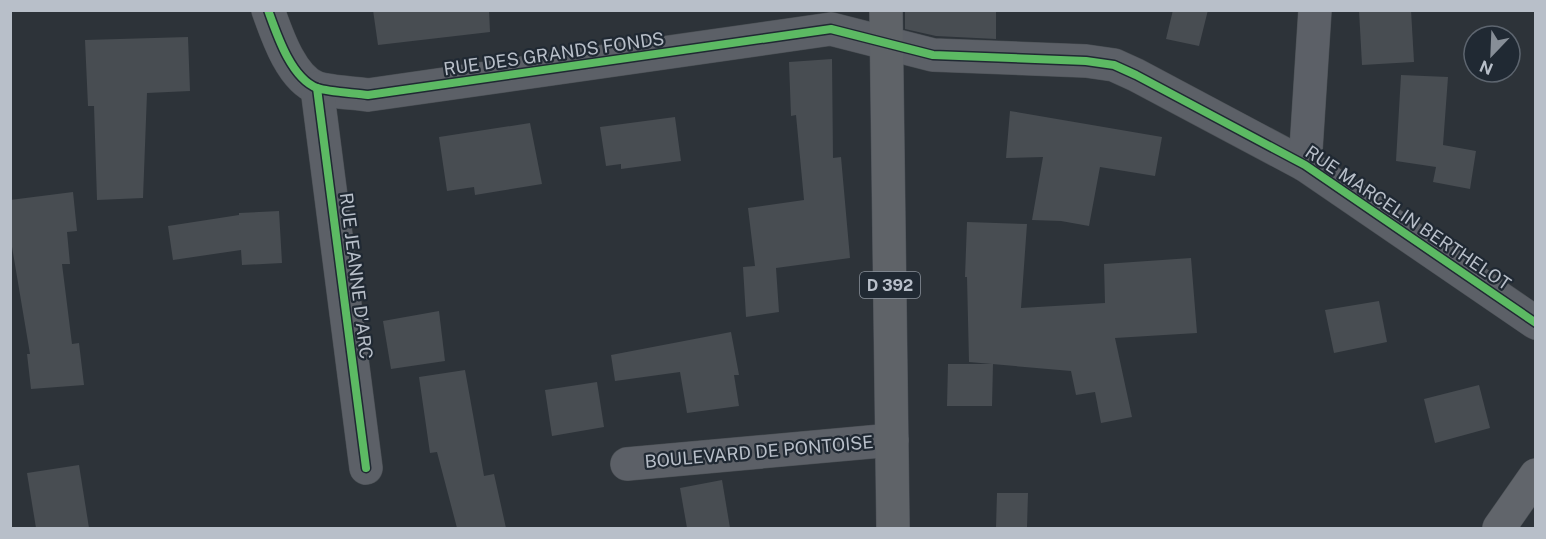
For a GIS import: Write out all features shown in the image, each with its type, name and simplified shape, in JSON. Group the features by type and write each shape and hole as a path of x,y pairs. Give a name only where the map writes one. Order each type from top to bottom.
{"main road":[{"name":"BOULEVARD DE PONTOISE","path":"886,10 892,528"}],"street":[{"path":"268,10 277,35 298,74 317,88"},
{"path":"1305,165 1315,10"},
{"name":"RUE DES GRANDS FONDS","path":"317,88 368,95 831,29 887,42"},
{"name":"RUE MARCELIN BERTHELOT","path":"887,42 933,55 1086,61 1114,65 1305,165 1536,322"},
{"name":"RUE JEANNE D'ARC","path":"317,88 366,468"},
{"name":"BOULEVARD DE PONTOISE","path":"627,464 892,440"},
{"path":"1499,528 1536,475"}],"building":[{"path":"373,10 489,10 490,32 378,45"},
{"path":"905,10 996,10 996,39 936,36 905,29"},
{"path":"1173,10 1208,10 1199,46 1166,39"},
{"path":"1359,10 1411,10 1414,62 1362,65"},
{"path":"188,37 190,91 147,93 143,198 97,200 94,106 88,106 85,40"},
{"path":"832,59 833,158 841,157 850,258 776,268 779,312 746,317 743,267 755,266 748,208 804,200 796,115 791,116 789,62"},
{"path":"1401,75 1448,77 1443,145 1476,151 1470,189 1433,182 1436,167 1396,161"},
{"path":"1010,111 1162,137 1155,176 1100,167 1089,226 1061,221 1032,220 1043,157 1006,158"},
{"path":"675,117 681,161 621,169 621,164 606,166 600,127"},
{"path":"530,123 542,184 475,195 474,187 447,191 439,137"},
{"path":"73,192 77,231 67,232 70,264 62,264 72,344 79,343 84,385 31,389 27,354 30,354 10,235 10,200"},
{"path":"279,211 282,263 242,265 241,250 173,260 168,226 239,215 239,213"},
{"path":"967,222 1027,224 1021,308 1105,303 1104,264 1191,258 1197,333 1115,338 1132,417 1101,423 1095,392 1076,395 1071,371 969,362 967,277 965,277"},
{"path":"1379,301 1387,342 1334,353 1325,310"},
{"path":"439,311 445,361 391,369 383,321"},
{"path":"731,332 739,375 734,375 739,406 687,413 680,372 615,381 611,355"},
{"path":"948,364 993,364 992,406 947,406"},
{"path":"465,370 484,476 494,474 506,528 457,528 437,452 430,453 419,377"},
{"path":"597,382 604,427 552,436 545,390"},
{"path":"1479,385 1490,428 1435,443 1424,399"},
{"path":"79,465 89,528 36,528 27,473"},
{"path":"722,480 730,528 687,528 680,488"},
{"path":"997,493 1028,493 1027,528 996,528"}],"cycle path":[{"path":"268,10 292,66 308,83 317,88 368,95 831,29 933,55 1086,61 1114,65 1305,165 1536,323"},
{"path":"317,88 366,468"}]}
